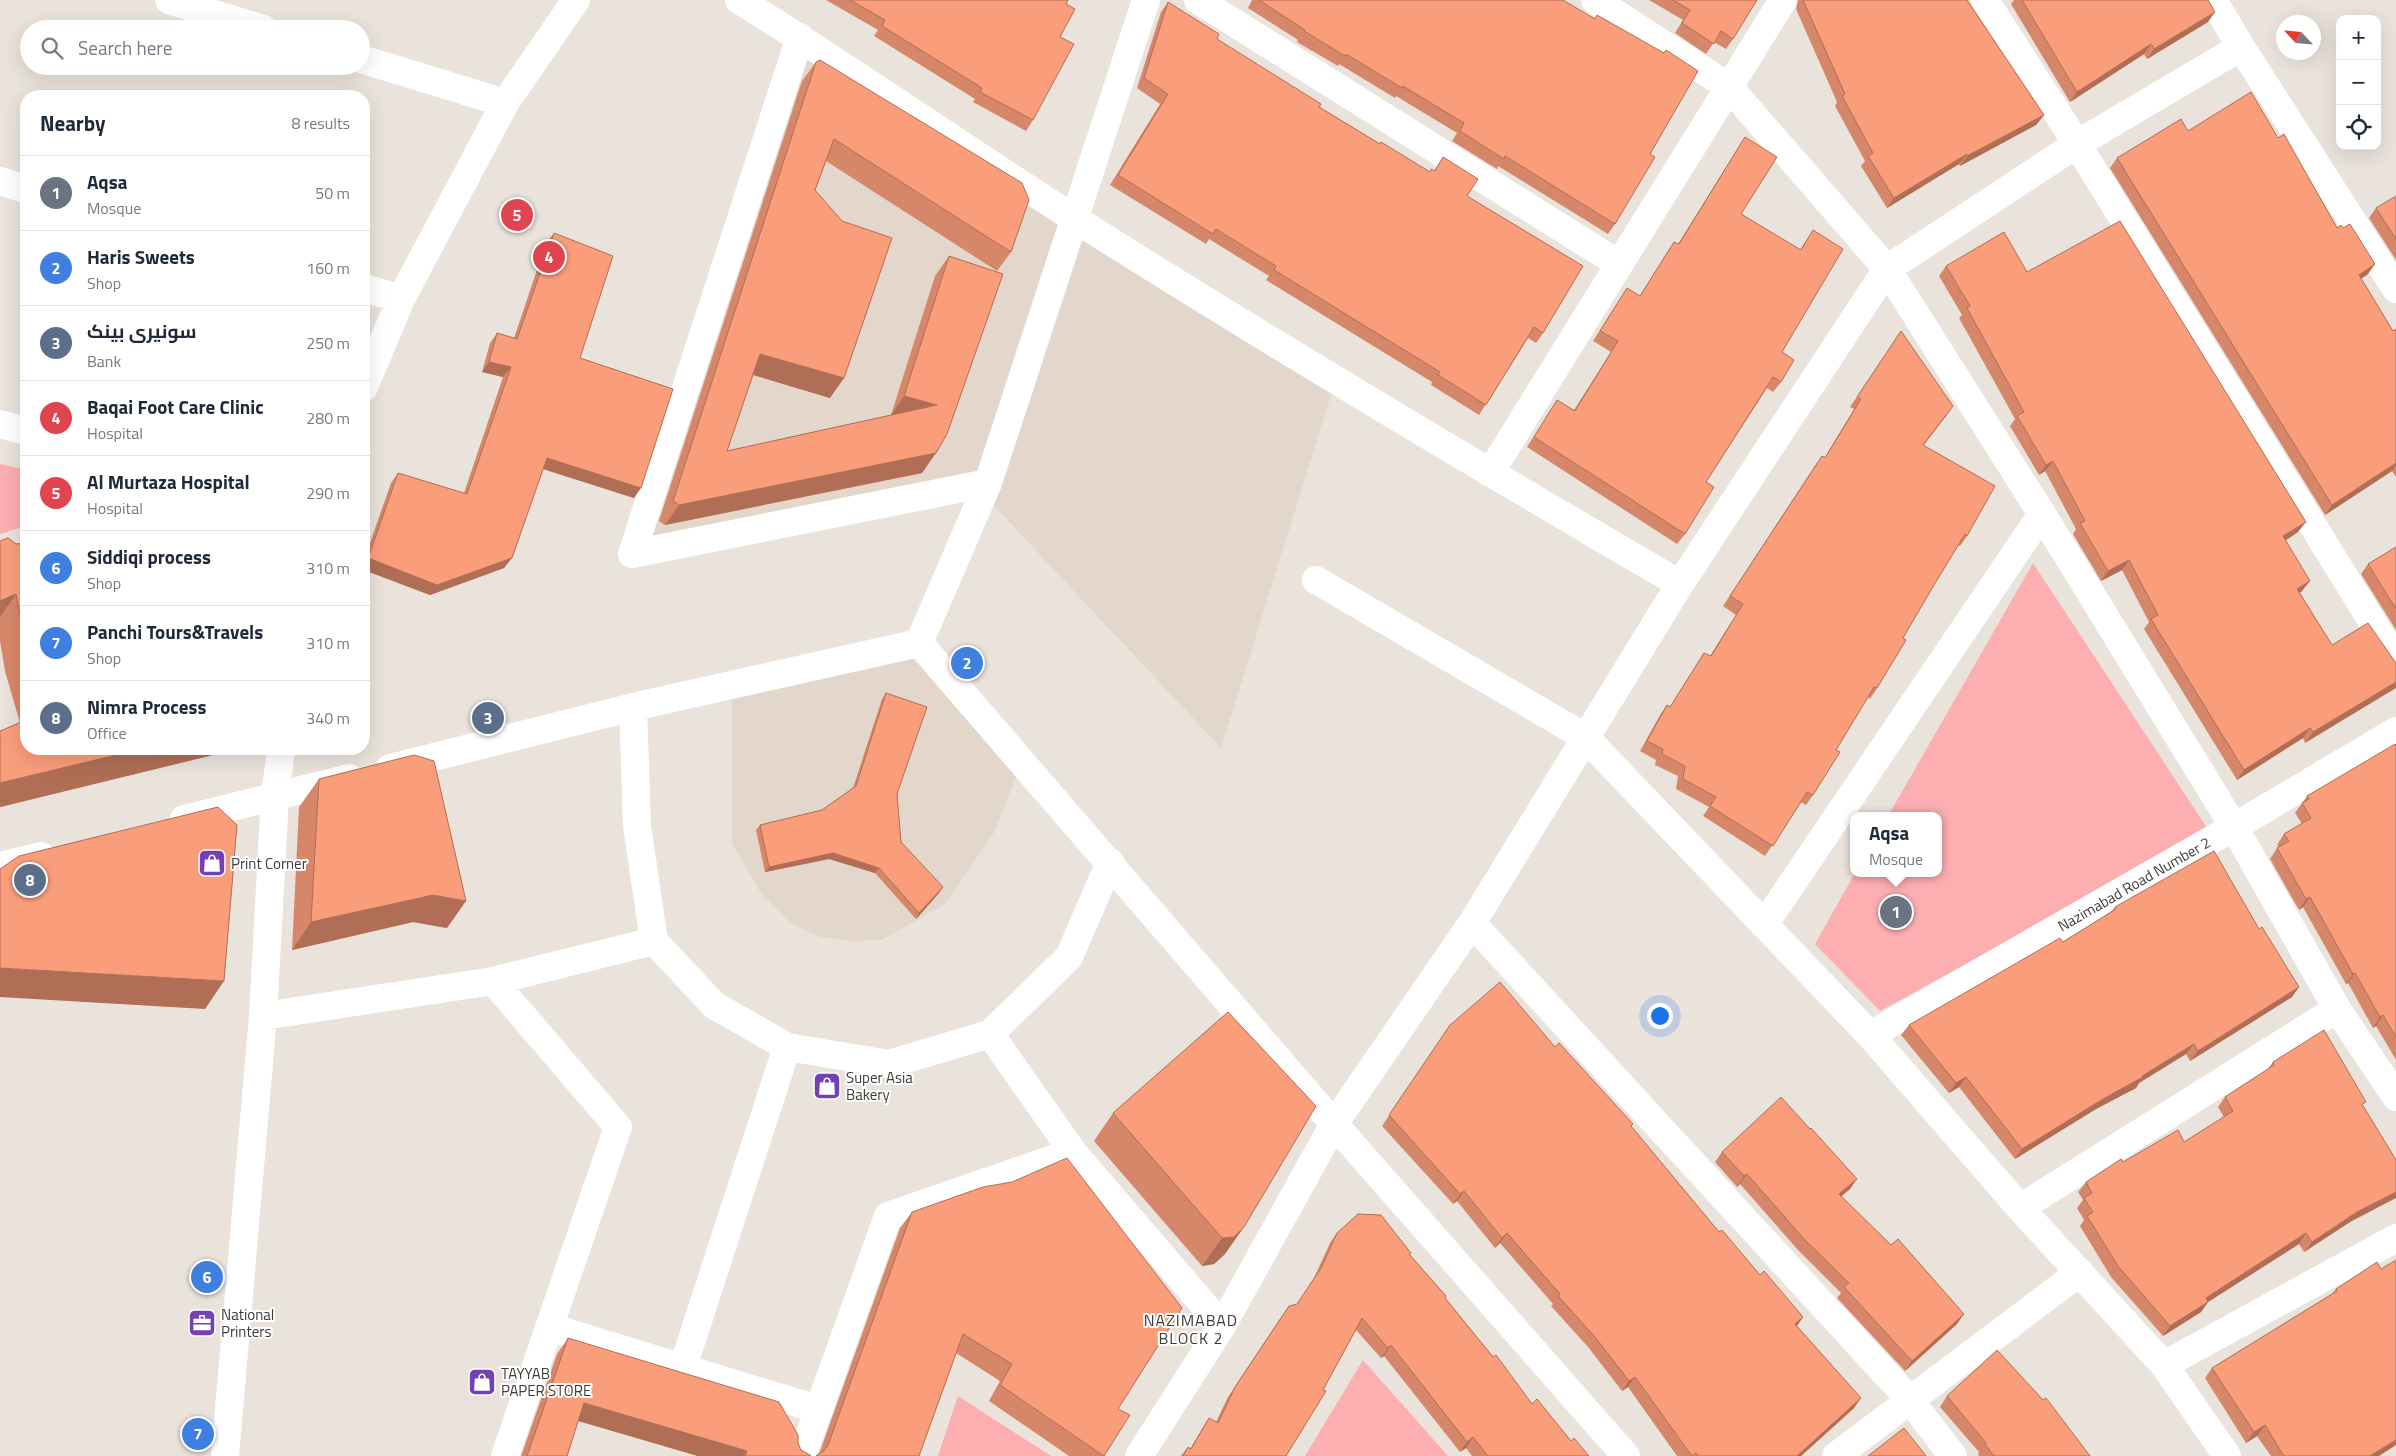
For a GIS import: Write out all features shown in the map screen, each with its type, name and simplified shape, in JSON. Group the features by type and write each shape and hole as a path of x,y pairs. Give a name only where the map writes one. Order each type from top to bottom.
{"street":[{"path":"169,0 234,20"},
{"path":"739,0 800,37 1074,218 1490,473 1680,584"},
{"path":"919,643 988,483 1146,0"},
{"path":"1198,0 1619,264"},
{"path":"1595,0 1730,87 1887,269 2042,514 2234,827 2338,1009 2396,1095"},
{"path":"1490,473 1784,0"},
{"path":"1984,0 2077,144 2396,660"},
{"path":"2213,0 2396,289"},
{"path":"370,373 401,299 505,103 571,2"},
{"path":"800,37 632,554 988,483"},
{"path":"1139,1456 1222,1326 1334,1124 1472,923 1680,584 1887,269 2077,144 2241,47"},
{"path":"370,62 505,103"},
{"path":"0,181 20,186"},
{"path":"370,290 401,299"},
{"path":"0,424 20,429"},
{"path":"1764,925 2042,514"},
{"path":"1316,580 1585,737 1870,1035 2020,1208 2164,1365 2227,1456"},
{"path":"162,825 633,708 919,643"},
{"path":"919,643 1110,862 1334,1124 1626,1456"},
{"path":"633,708 638,826 654,941 714,1005 788,1047 889,1064 990,1034 1070,957 1110,862"},
{"name":"Nazimabad Road Number 2","path":"1870,1035 2234,827 2396,730"},
{"path":"225,1456 263,1016 275,796 280,755"},
{"path":"0,866 66,849"},
{"path":"1472,923 1910,1400 1953,1456"},
{"path":"263,1016 493,981 654,941"},
{"path":"493,981 618,1127 505,1456"},
{"path":"2020,1208 2338,1009"},
{"path":"990,1034 1073,1152 1222,1326"},
{"path":"683,1367 788,1047"},
{"path":"802,1456 817,1409 888,1216 1073,1152"},
{"path":"2164,1365 2396,1238"},
{"path":"1836,1456 2080,1272"},
{"path":"549,1327 817,1409"}],"shaded area":[{"path":"800,37 1336,379 1221,748 983,494 632,554"},
{"path":"0,464 20,469 20,528 0,534"},
{"path":"2033,563 2209,831 1880,1011 1815,944 1853,877 1942,877 1942,812 1890,812"},
{"path":"919,643 1022,761 995,831 945,904 882,940 853,941 820,937 793,924 762,895 732,843 732,685"},
{"path":"1363,1360 1448,1456 1305,1456"},
{"path":"958,1396 1051,1456 938,1456"}],"building":[{"path":"850,0 1068,0 1066,4 1075,9 1060,37 1074,44 1033,120 980,92 982,88 882,26 885,20"},
{"path":"1259,0 1563,0 1595,19 1597,15 1664,53 1666,50 1698,71 1650,154 1655,157 1615,224 1505,156 1504,159 1460,131 1464,123 1403,86 1402,88 1346,54 1345,56"},
{"path":"1673,0 1757,0 1733,39 1721,31 1714,44 1682,23 1690,10"},
{"path":"1803,0 1967,0 2044,115 1967,156 1967,154 1894,198 1868,156 1873,153 1842,96 1845,94"},
{"path":"2022,0 2208,0 2215,12 2154,49 2151,44 2077,92"},
{"path":"1168,2 1219,34 1217,39 1321,104 1319,107 1380,144 1381,142 1430,172 1431,169 1435,171 1443,157 1478,179 1467,196 1583,266 1543,333 1534,327 1486,405 1438,375 1440,372 1274,270 1276,266 1216,229 1213,234 1118,175 1168,94 1144,78"},
{"path":"820,60 1022,183 1029,200 1011,252 834,139 815,190 842,221 892,238 844,378 760,354 727,451 937,405 904,396 949,256 1003,274 947,434 936,453 679,505 673,501 816,62"},
{"path":"2251,92 2278,138 2284,134 2337,228 2341,225 2343,228 2350,224 2375,264 2359,275 2393,331 2396,329 2396,463 2332,505 2117,158 2181,119 2188,131"},
{"path":"1745,137 1777,157 1741,214 1801,250 1813,230 1843,249 1782,352 1794,360 1781,382 1773,377 1706,482 1714,487 1685,534 1534,437 1557,400 1575,411 1618,341 1600,331 1627,288 1640,296 1674,242 1679,244"},
{"path":"2396,196 2396,239 2376,208"},
{"path":"2120,221 2306,522 2283,536 2310,581 2297,589 2332,645 2368,623 2396,663 2396,682 2313,732 2310,728 2244,770 2151,619 2158,615 2129,560 2108,571 2080,523 2085,521 2053,461 2046,465 2017,416 2024,412 1967,308 1970,306 1946,266 2004,232 2027,272"},
{"path":"554,233 613,256 580,358 673,389 641,488 547,458 512,558 437,585 370,559 370,552 398,473 467,494 511,367 489,362 497,333 517,339"},
{"path":"1901,331 1953,406 1923,445 1995,486 1967,536 1965,534 1903,638 1906,640 1877,688 1874,687 1836,750 1840,752 1813,795 1807,792 1773,846 1710,806 1716,797 1683,779 1685,766 1662,754 1663,749 1647,741 1667,705 1670,707 1704,653 1711,656 1743,604 1730,596 1822,456 1825,458 1861,399 1857,397"},
{"path":"8,538 16,544 20,544 20,615 16,594 0,601 0,541"},
{"path":"2396,547 2396,609 2368,564"},
{"path":"886,693 927,707 897,794 901,842 943,887 919,913 879,868 833,853 769,867 760,825 822,810 856,786"},
{"path":"20,723 20,755 116,755 0,783 0,731"},
{"path":"2395,744 2396,1037 2383,1015 2380,1017 2355,973 2353,974 2310,897 2306,899 2277,848 2289,841 2284,834 2311,818 2302,803 2309,799 2307,796"},
{"path":"414,755 434,761 466,901 433,895 311,922 319,779"},
{"path":"218,807 237,825 224,981 0,968 0,869 19,856"},
{"path":"2214,851 2259,929 2262,927 2299,987 2198,1051 2194,1044 2143,1077 2103,1099 2022,1149 1966,1077 1956,1083 1909,1025 2060,938 2063,942 2116,909 2115,907"},
{"path":"1500,982 1555,1047 1559,1043 1633,1124 1631,1126 1719,1232 1722,1230 1760,1275 1764,1271 1803,1317 1795,1324 1861,1398 1797,1456 1698,1456 1696,1453 1692,1456 1635,1377 1629,1381 1595,1337 1558,1296 1560,1294 1507,1233 1502,1238 1464,1191 1460,1194 1389,1115 1450,1025"},
{"path":"1228,1012 1316,1106 1244,1227 1234,1237 1222,1238 1113,1113"},
{"path":"2324,1030 2366,1102 2362,1104 2396,1160 2396,1192 2357,1212 2312,1242 2306,1233 2206,1298 2208,1302 2170,1326 2118,1266 2087,1216 2093,1212 2084,1198 2092,1193 2086,1182 2121,1159 2123,1162 2178,1130 2184,1142 2233,1111 2225,1097 2274,1065 2273,1062"},
{"path":"1781,1097 1857,1179 1839,1194 1891,1245 1898,1239 1964,1314 1912,1361 1844,1287 1849,1283 1805,1240 1747,1174 1744,1176 1722,1152"},
{"path":"1067,1158 1182,1308 1118,1409 1130,1415 1104,1456 1000,1385 1012,1364 963,1334 919,1456 816,1456 824,1451 828,1445 912,1212 983,1187 1012,1182"},
{"path":"1358,1214 1381,1215 1411,1253 1409,1254 1446,1296 1445,1298 1493,1357 1496,1355 1532,1404 1537,1399 1571,1441 1574,1438 1589,1456 1488,1456 1473,1437 1467,1442 1391,1345 1388,1348 1362,1318 1323,1390 1326,1391 1286,1456 1183,1456 1188,1447 1191,1449 1209,1418 1218,1423 1235,1387 1289,1306 1297,1304 1321,1268 1337,1233"},
{"path":"2396,1260 2396,1440 2370,1456 2284,1456 2265,1425 2254,1432 2212,1368 2337,1291 2336,1289 2377,1262 2381,1269"},
{"path":"568,1338 779,1402 798,1435 798,1443 801,1450 811,1456 745,1456 747,1451 584,1403 567,1456 527,1456"},
{"path":"1997,1350 2043,1400 2046,1398 2090,1456 1994,1456 1986,1443 1947,1396"},
{"path":"1904,1428 1926,1456 1868,1456"}],"place":[{"name":"Al Murtaza Hospital","path":"517,215"},
{"name":"Baqai Foot Care Clinic","path":"549,257"},
{"name":"Haris Sweets","path":"967,663"},
{"name":"سونیری بینک","path":"488,718"},
{"name":"Print Corner","path":"212,863"},
{"name":"Nimra Process","path":"30,880"},
{"name":"Aqsa","path":"1896,912"},
{"name":"Super Asia Bakery","path":"827,1086"},
{"name":"Siddiqi process","path":"207,1277"},
{"name":"National Printers","path":"202,1323"},
{"name":"TAYYAB PAPER STORE","path":"482,1382"},
{"name":"Panchi Tours&Travels","path":"198,1434"}],"district":[{"name":"NAZIMABAD BLOCK 2","path":"1191,1329"}]}
